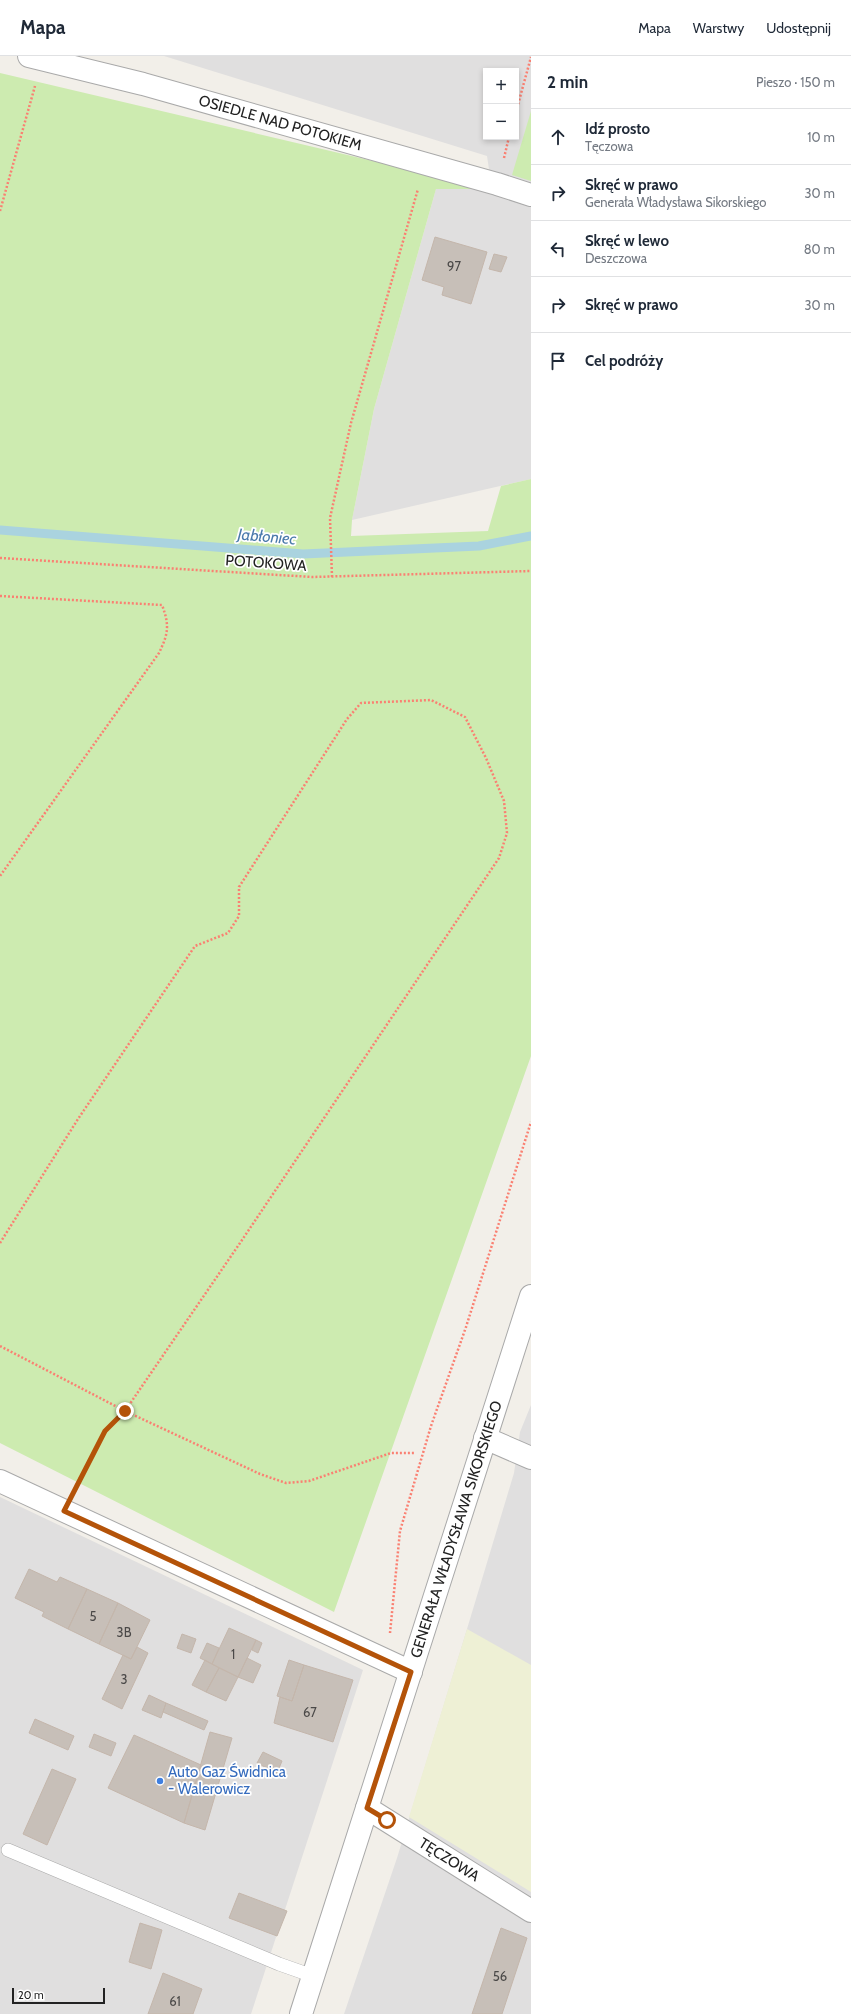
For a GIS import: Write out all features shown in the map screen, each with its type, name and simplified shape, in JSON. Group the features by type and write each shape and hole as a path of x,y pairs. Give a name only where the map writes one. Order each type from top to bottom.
{"street":[{"name":"OSIEDLE NAD POTOKIEM","path":"36,58 143,84 531,195"},
{"name":"GENERAŁA WŁADYSŁAWA SIKORSKIEGO","path":"301,2014 531,1296"},
{"path":"485,1438 531,1458"},
{"path":"0,1481 411,1672"},
{"name":"TĘCZOWA","path":"367,1808 531,1910"}],"lane":[{"path":"8,1850 279,1964 314,1976"}],"path":[{"path":"518,104 531,57"},
{"path":"0,211 36,58"},
{"path":"332,577 330,518 351,423 426,164"},
{"name":"POTOKOWA","path":"0,558 312,577 531,571"},
{"path":"0,596 162,606 168,619 167,636 159,653 0,876"},
{"path":"0,1243 78,1119 195,946 228,933 240,916 239,887 346,719 361,703 431,700 464,717 486,758 504,801 507,832 499,858 245,1237 125,1411 105,1431 64,1511"},
{"path":"384,1660 390,1634 400,1531 431,1426 466,1327 531,1122"},
{"path":"0,1346 125,1411 260,1474 286,1483 309,1481 391,1453 415,1453"}],"shaded area":[{"path":"164,56 531,56 531,479 352,520 374,409 436,189 492,189 487,156"},
{"path":"531,1405 531,2014 344,2014 397,1858 514,1473 520,1432"},
{"path":"0,1497 363,1670 251,2014 0,2014"}],"green space":[{"path":"0,73 492,189 436,189 374,409 352,520 351,536 488,531 501,486 531,479 531,1056 334,1612 0,1443"},
{"path":"531,111 531,181 512,175"},
{"path":"467,1629 531,1665 531,1892 409,1817"}],"building":[{"path":"435,237 487,252 471,304 442,295 444,287 422,280"},
{"path":"494,254 507,257 501,272 489,269"},
{"path":"29,1569 57,1582 60,1577 87,1589 68,1629 42,1616 44,1612 15,1598"},
{"path":"87,1589 118,1603 99,1644 68,1629"},
{"path":"118,1603 150,1620 131,1659 99,1644"},
{"path":"229,1628 256,1640 238,1677 212,1664"},
{"path":"182,1634 196,1639 191,1653 177,1648"},
{"path":"256,1640 262,1643 258,1653 252,1650"},
{"path":"207,1643 219,1648 212,1664 200,1658"},
{"path":"137,1647 148,1653 122,1709 102,1699 123,1655 131,1659"},
{"path":"247,1658 261,1665 253,1683 238,1677"},
{"path":"205,1660 219,1668 206,1692 192,1685"},
{"path":"289,1660 304,1665 292,1701 277,1696"},
{"path":"304,1665 353,1680 333,1742 274,1723 280,1697 292,1701"},
{"path":"219,1668 238,1677 226,1701 206,1692"},
{"path":"149,1695 166,1703 161,1718 142,1710"},
{"path":"166,1703 208,1721 204,1730 163,1712"},
{"path":"35,1719 74,1736 68,1750 29,1733"},
{"path":"210,1732 232,1738 205,1830 184,1823"},
{"path":"94,1734 116,1743 111,1756 89,1747"},
{"path":"134,1735 201,1765 184,1823 108,1788"},
{"path":"263,1752 282,1761 277,1773 257,1763"},
{"path":"52,1769 76,1779 47,1845 23,1834"},
{"path":"239,1893 287,1911 277,1936 229,1918"},
{"path":"140,1923 162,1930 151,1969 129,1962"},
{"path":"501,1928 527,1938 502,2014 472,2014"},
{"path":"163,1973 202,1989 193,2014 148,2014"}],"waterway":[{"name":"Jabłoniec","path":"0,530 303,554 479,546 531,536"}],"place":[{"name":"Auto Gaz Świdnica - Walerowicz","path":"160,1781"}],"route":[{"path":"125,1411 105,1431 71,1494 64,1511 411,1672 367,1808 387,1820"}]}
